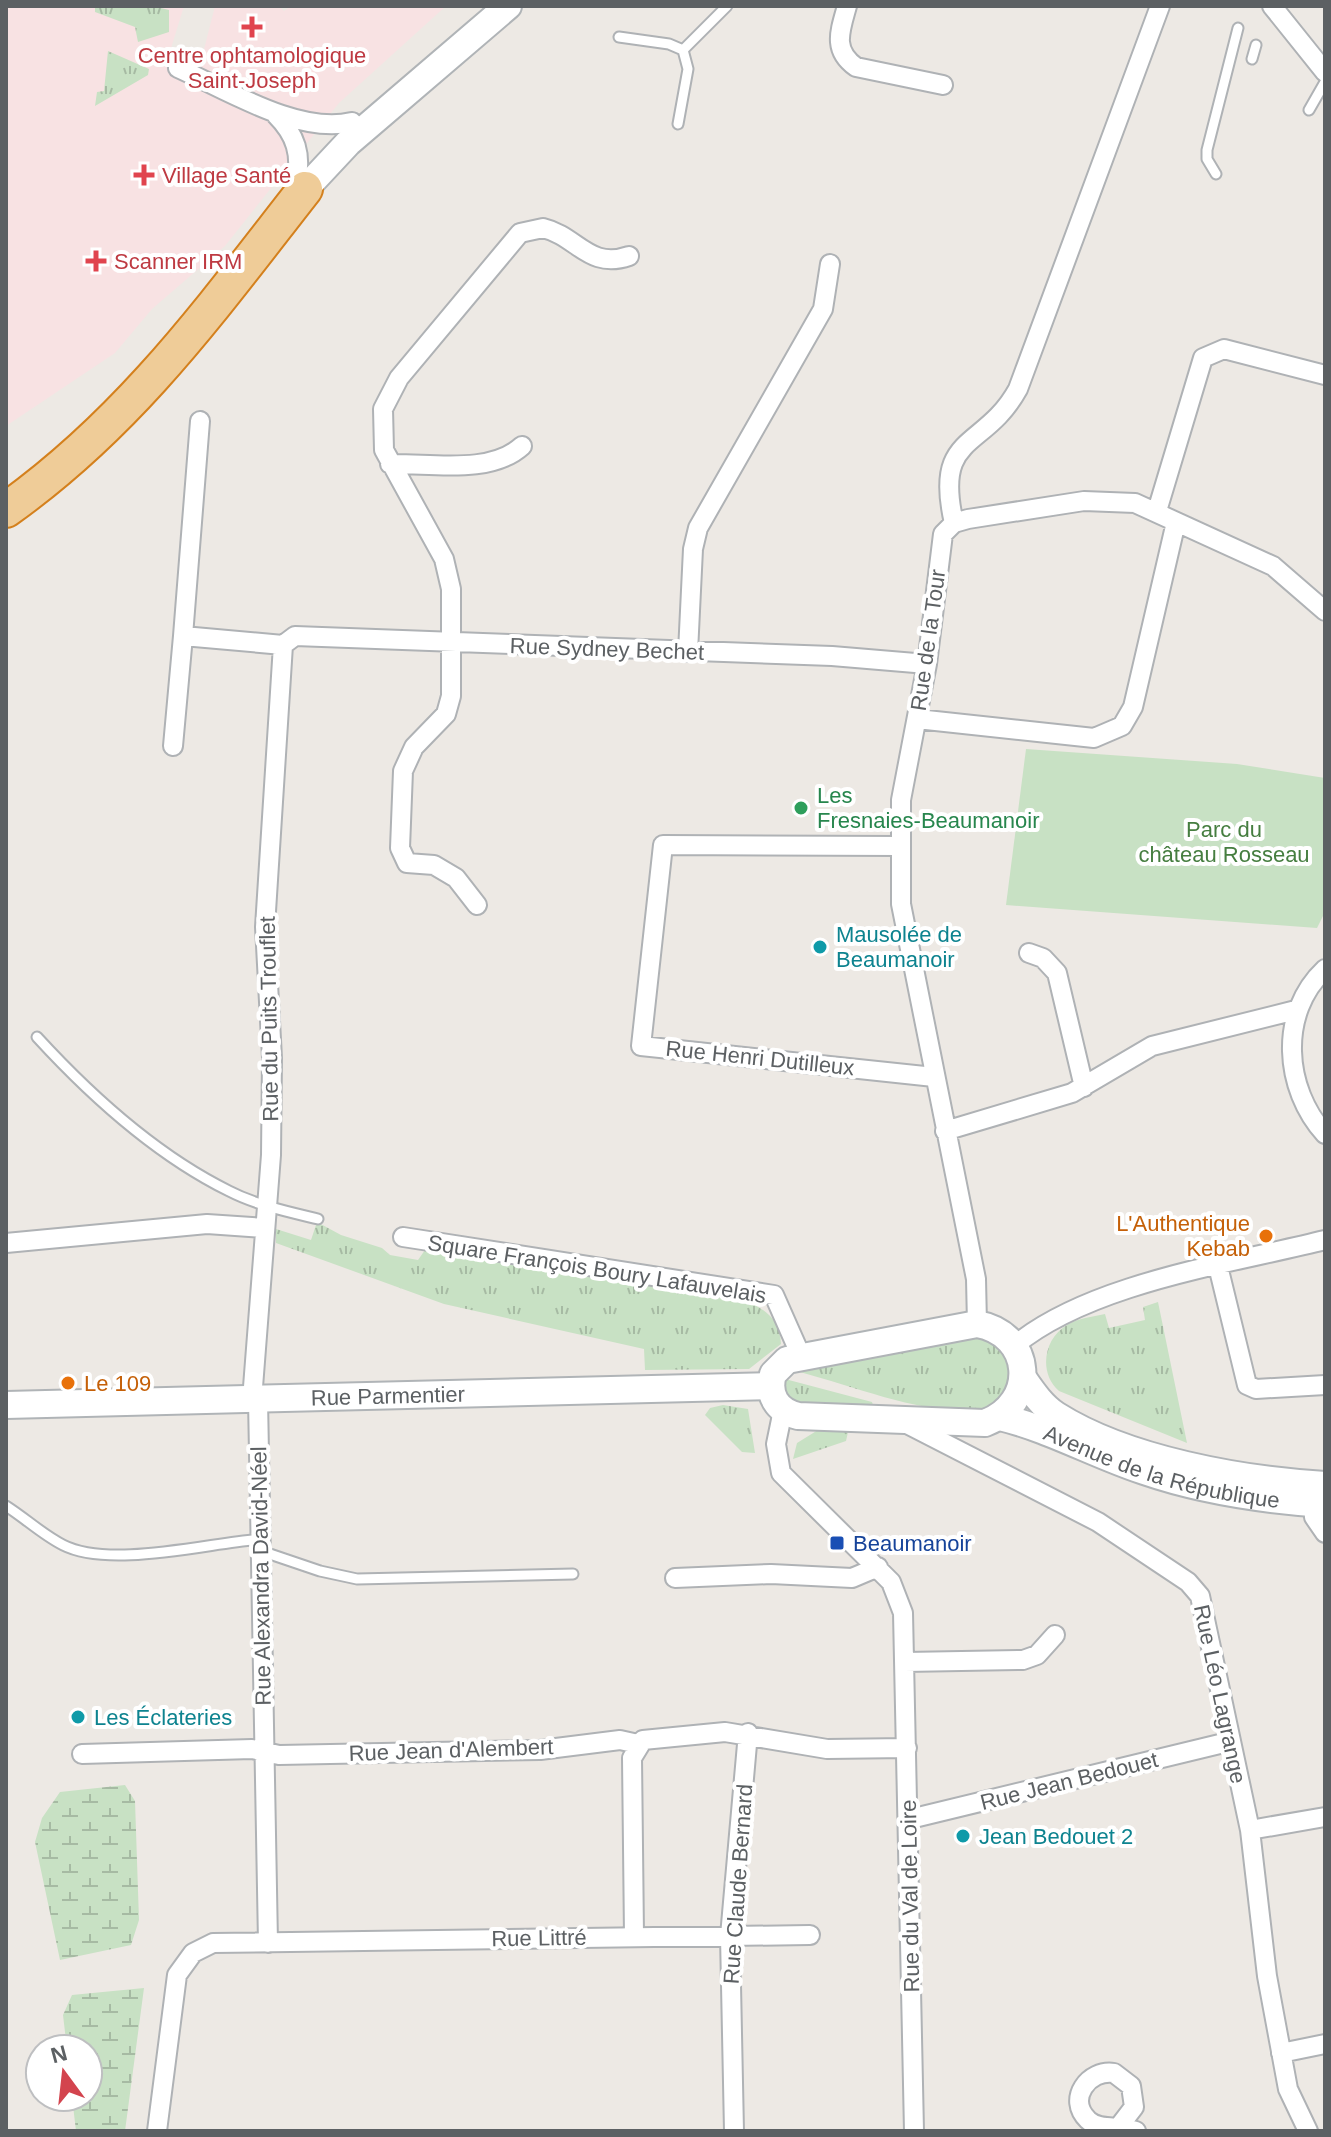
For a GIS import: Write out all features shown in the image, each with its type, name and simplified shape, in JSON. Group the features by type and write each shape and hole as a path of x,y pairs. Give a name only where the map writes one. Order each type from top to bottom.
{"highway":[{"path":"6,522 110,439 147,401 185,341 300,186"},
{"path":"6,496 82,444 158,359 300,186"},
{"path":"6,510 82,444 185,341"}],"street":[{"path":"300,186 352,122 489,6"},
{"path":"300,186 508,6"},
{"path":"847,6 837,42 845,59 856,67 943,85"},
{"name":"Rue de la Tour","path":"977,1324 976,1279 903,924 901,800 927,664 942,539 946,529 954,523 948,493 950,465 965,443 1007,410 1018,389 1160,6"},
{"path":"1272,6 1325,72"},
{"path":"1280,6 1325,55"},
{"path":"178,68 307,124 332,127 352,122"},
{"path":"269,108 291,130 301,161 300,186"},
{"path":"477,905 456,878 434,865 407,863 400,848 403,771 414,747 446,714 451,696 451,589 444,559 384,450 381,420 392,388 514,238 527,229 543,228 593,258 611,260 629,256"},
{"path":"688,652 693,549 698,528 823,309 830,264"},
{"path":"1157,511 1203,358 1218,350 1232,350 1325,375"},
{"path":"173,746 200,421"},
{"path":"390,464 486,463 505,458 522,446"},
{"path":"954,523 1097,500 1135,503 1273,566 1325,611"},
{"path":"917,719 1094,738 1122,726 1133,707 1176,522"},
{"name":"Rue Sydney Bechet","path":"183,636 286,643 295,636 450,645 832,656 927,664"},
{"name":"Rue du Puits Trouflet","path":"255,1400 272,1058 265,927 286,643"},
{"name":"Rue Henri Dutilleux","path":"901,846 663,845 641,1046 934,1077"},
{"path":"1029,953 1051,964 1062,985 1084,1087"},
{"path":"1325,969 1296,1010 1292,1029 1297,1082 1307,1110 1325,1134"},
{"path":"945,1131 1057,1099 1084,1087 1152,1046 1296,1010"},
{"path":"6,1243 207,1224 265,1228"},
{"name":"Square François Boury Lafauvelais","path":"403,1237 774,1295 801,1356"},
{"path":"1014,1346 1041,1323 1085,1302 1325,1240"},
{"path":"1218,1266 1247,1385 1256,1389 1325,1385"},
{"path":"977,1324 998,1331 1014,1346 1023,1378 1015,1402 1000,1417 975,1424 798,1416 783,1410 771,1386 778,1367 801,1356 977,1324"},
{"name":"Avenue de la République","path":"1023,1378 1054,1414 1129,1447 1321,1497"},
{"name":"Rue Parmentier","path":"6,1405 771,1386"},
{"name":"Rue Alexandra David-Néel","path":"255,1400 261,1545 268,1943"},
{"name":"Rue du Val de Loire","path":"783,1410 776,1444 781,1473 878,1567 891,1582 900,1602 910,1819 914,2131"},
{"name":"Avenue de la République","path":"1000,1417 1035,1425 1096,1453 1165,1478 1232,1493 1321,1497"},
{"name":"Rue Léo Lagrange","path":"901,1421 1098,1522 1188,1582 1200,1596 1228,1742 1250,1830 1267,1976 1281,2053 1288,2089 1302,2129"},
{"path":"1321,1497 1314,1517 1325,1533"},
{"path":"675,1578 771,1574 852,1578 878,1567"},
{"path":"905,1662 1023,1660 1037,1655 1055,1635"},
{"name":"Rue Jean d'Alembert","path":"265,1752 279,1755 540,1750 620,1740 638,1744 648,1738 748,1733 827,1749 907,1748"},
{"name":"Rue Claude Bernard","path":"734,2131 730,1936 748,1733"},
{"name":"Rue Jean Bedouet","path":"910,1819 1228,1742"},
{"path":"634,1935 632,1758 638,1744"},
{"path":"82,1754 265,1752"},
{"path":"1250,1830 1325,1817"},
{"name":"Rue Littré","path":"268,1943 634,1935 810,1935"},
{"path":"157,2131 175,1985 181,1967 193,1953 213,1943 268,1943"},
{"path":"1281,2053 1325,2044"}],"lane":[{"path":"683,50 727,6"},
{"path":"1216,174 1207,159 1207,150 1238,28"},
{"path":"619,37 669,44 683,50"},
{"path":"1252,59 1256,45"},
{"path":"678,124 688,69 683,50"},
{"path":"1309,110 1325,82"},
{"path":"37,1037 123,1120 186,1167 232,1193 318,1219"},
{"path":"6,1506 61,1545 78,1551 131,1555 261,1545 320,1571 357,1579 573,1574"}],"shaded area":[{"name":"Village Santé","path":"6,6 184,6 168,58 199,69 215,6 279,6 284,11 291,6 446,6 339,103 225,246 152,309 115,353 6,426"}],"green space":[{"path":"95,6 153,6 169,10 169,32 138,42 135,27 95,12"},
{"path":"108,51 149,69 148,75 95,106 97,92 104,91"},
{"name":"Parc du château Rosseau","path":"1026,749 1237,764 1325,778 1325,912 1317,928 1006,905"},
{"path":"317,1222 341,1235 382,1248 390,1255 418,1260 425,1250 738,1299 768,1314 777,1327 781,1344 749,1369 645,1370 644,1349 444,1304 276,1243 276,1229 311,1240"},
{"path":"1158,1302 1187,1443 1059,1391 1052,1384 1046,1366 1046,1356 1053,1338 1067,1325 1105,1314 1109,1328 1145,1320 1143,1307"},
{"path":"976,1336 993,1345 1004,1356 1009,1369 1010,1382 1005,1394 985,1410 969,1412 926,1407 800,1372 801,1369"},
{"path":"785,1379 872,1402 873,1405 797,1403 786,1393"},
{"path":"723,1405 748,1409 755,1453 742,1452 705,1415 710,1408"},
{"path":"818,1430 848,1432 846,1441 793,1459 797,1443"},
{"path":"125,1785 135,1801 139,1920 131,1945 60,1960 35,1842 42,1818 60,1792"},
{"path":"144,1988 125,2131 76,2131 74,2113 104,2113 104,2033 65,2033 63,2015 72,1995"}],"place":[{"name":"Centre ophtamologique Saint-Joseph","path":"252,27"},
{"name":"Village Santé","path":"144,175"},
{"name":"Scanner IRM","path":"96,261"},
{"name":"Les Fresnaies-Beaumanoir","path":"801,808"},
{"name":"Mausolée de Beaumanoir","path":"820,947"},
{"name":"L'Authentique Kebab","path":"1266,1236"},
{"name":"Le 109","path":"68,1383"},
{"name":"Beaumanoir","path":"837,1543"},
{"name":"Les Éclateries","path":"78,1717"},
{"name":"Jean Bedouet 2","path":"963,1836"}]}
